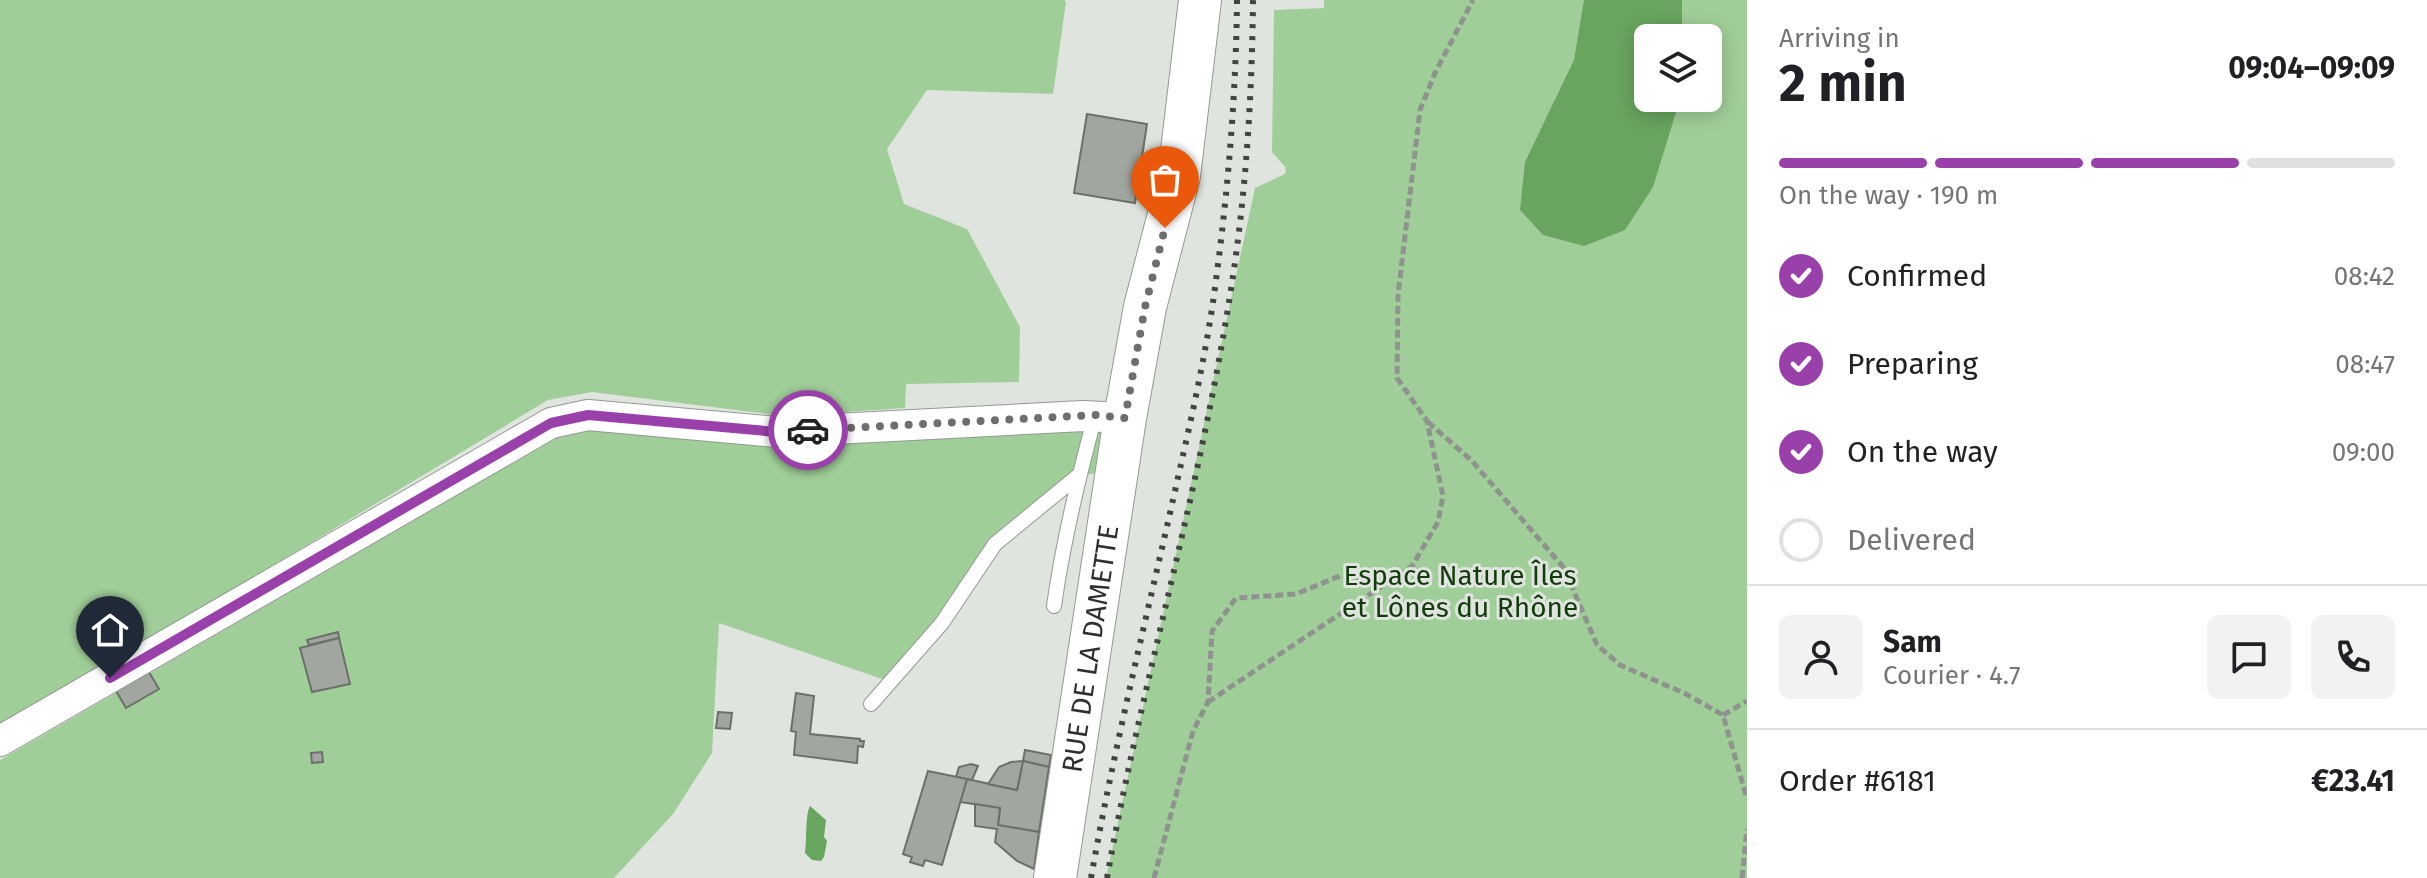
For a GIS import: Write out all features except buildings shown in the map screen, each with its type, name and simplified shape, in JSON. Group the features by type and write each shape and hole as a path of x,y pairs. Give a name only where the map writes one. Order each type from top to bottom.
{"main road":[{"name":"RUE DE LA DAMETTE","path":"1055,878 1110,417 1145,307 1179,176 1200,0"}],"street":[{"path":"0,741 551,423 588,415 777,432 1110,417"}],"lane":[{"path":"1054,606 1064,534 1074,505 1079,475 1110,417"},
{"path":"871,704 942,623 995,544 1079,475"}],"path":[{"path":"1473,0 1435,73 1420,110 1398,295 1397,378 1427,421 1472,461 1564,568 1597,645 1620,665 1686,694 1723,715 1747,799"},
{"path":"1208,702 1412,566 1438,522 1443,496 1427,421"},
{"path":"1154,878 1193,731 1208,702 1212,631 1236,598 1296,594 1342,575 1380,586"},
{"path":"1723,715 1747,701"},
{"path":"1742,878 1747,829"}],"green space":[{"path":"0,0 1064,0 1053,94 927,90 887,149 904,204 967,229 1020,327 1019,382 906,384 905,408 785,416 592,392 548,400 0,730"},
{"name":"Espace Nature Îles et Lônes du Rhône","path":"1324,0 1747,0 1747,878 1106,878 1255,188 1285,174 1286,168 1272,152 1274,10 1324,8"},
{"path":"1106,420 1098,473 1068,478 963,585 885,680 719,623 712,753 673,814 614,878 0,878 0,760 555,435 587,422"}],"shaded area":[{"path":"1584,0 1682,0 1682,24 1634,24 1634,112 1676,112 1653,187 1625,230 1584,246 1543,235 1520,210 1525,162 1574,60"},
{"path":"810,806 826,820 824,837 827,841 821,861 812,860 805,853"}],"railway":[{"path":"1091,878 1117,744 1209,330 1230,151 1237,0"},
{"path":"1107,878 1136,735 1201,451 1228,308 1246,155 1253,0"}],"way so far":[{"path":"808,430 1095,415 1125,418 1145,307 1165,228"}],"route":[{"path":"110,678 551,423 588,415 777,432 808,430"}]}
